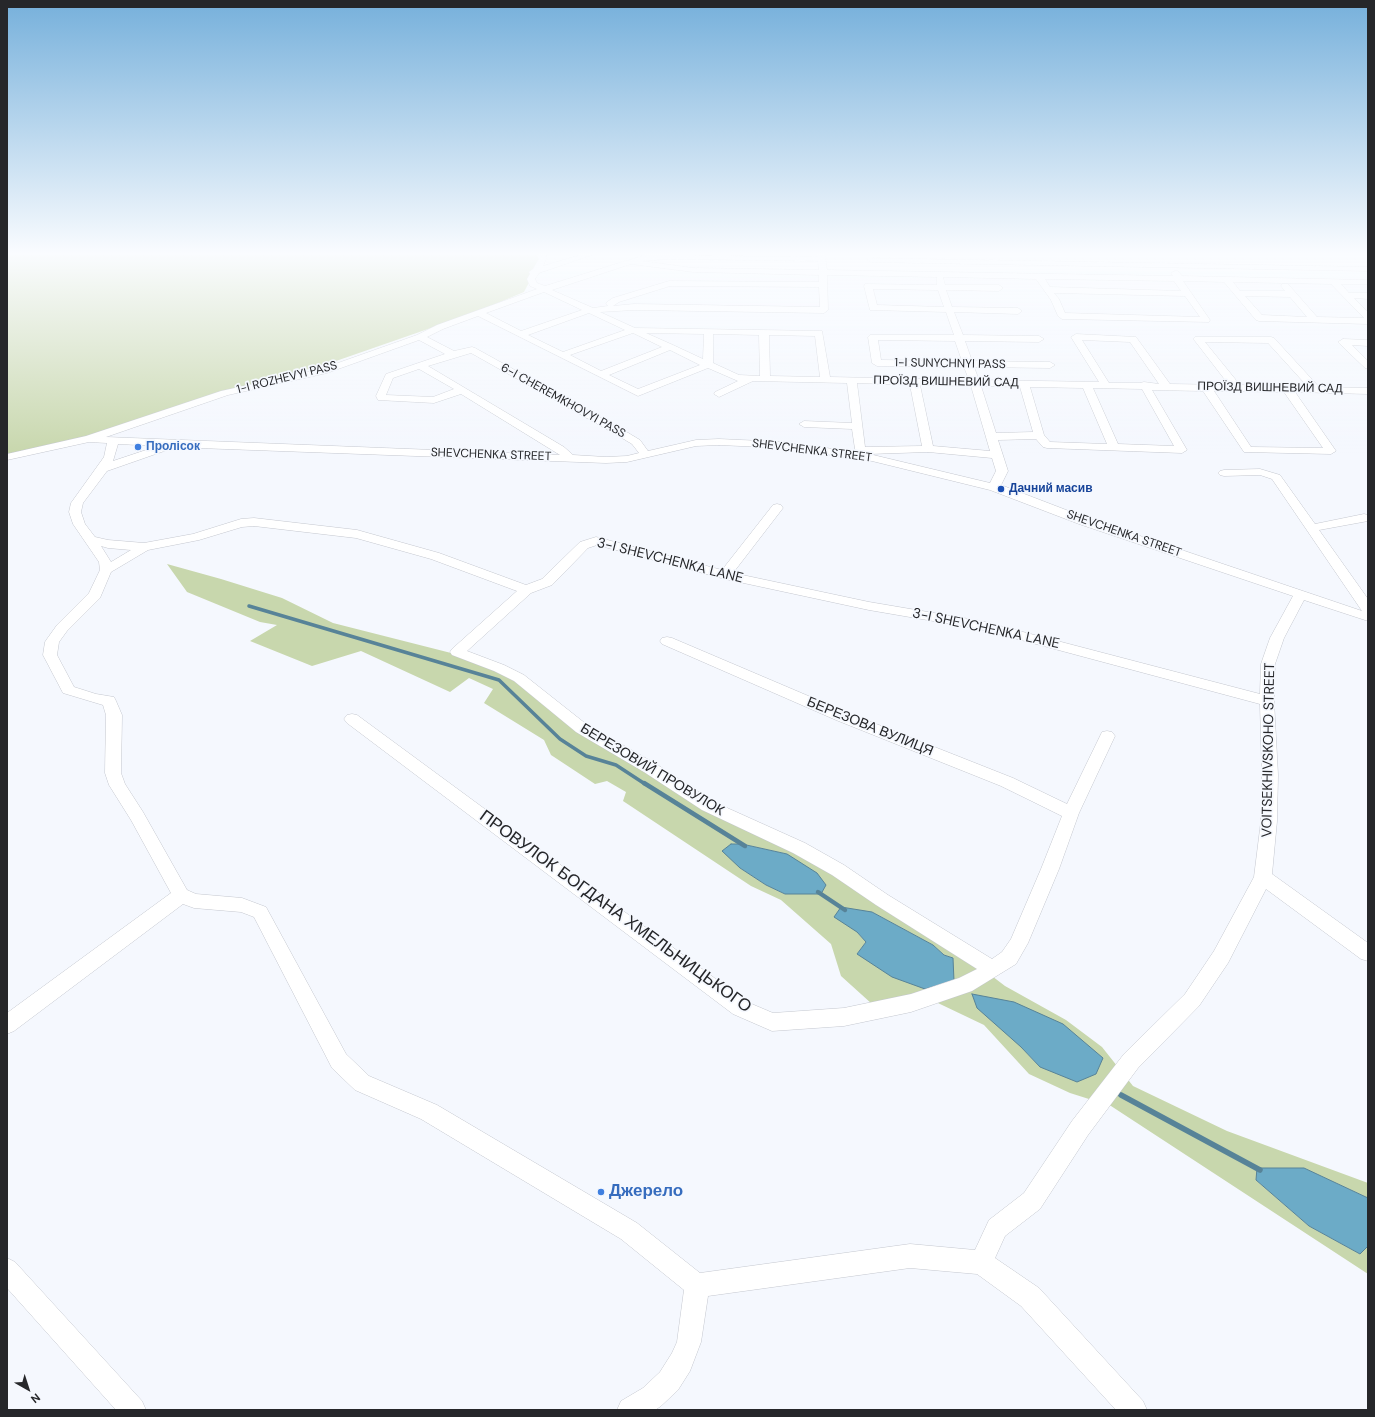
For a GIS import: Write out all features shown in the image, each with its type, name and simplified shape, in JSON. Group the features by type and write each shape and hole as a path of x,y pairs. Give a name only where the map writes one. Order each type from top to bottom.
{"street":[{"name":"1-I ROZHEVYI PASS","path":"7,456 89,439 225,393 324,371 420,337 456,321"},
{"path":"495,321 638,393 708,365 709,331"},
{"path":"521,334 561,321"},
{"name":"ПРОЇЗД ВИШНЕВИЙ САД","path":"616,321 670,348 737,378 1368,390"},
{"path":"953,321 975,383 1002,471 994,487"},
{"path":"562,355 634,331 819,333 825,380"},
{"path":"764,332 765,378"},
{"path":"420,337 453,354"},
{"name":"1-I SUNYCHNYI PASS","path":"959,338 873,337 877,363 1050,365"},
{"path":"1105,384 1076,337 1133,339 1166,386"},
{"path":"959,338 1039,339"},
{"path":"1236,387 1198,339 1271,340 1315,389"},
{"path":"1368,343 1343,342 1368,366"},
{"path":"602,374 670,348"},
{"name":"6-I CHEREMKHOVYI PASS","path":"461,390 434,400 382,398 381,396 389,376 453,354 472,350 621,432 636,442 646,455"},
{"path":"420,365 560,449 569,458"},
{"path":"720,394 745,383 752,378"},
{"path":"852,380 860,449 868,451 928,449 998,455"},
{"path":"914,381 928,449"},
{"path":"1024,383 1039,436 1047,445 1182,450 1144,385"},
{"path":"1086,384 1114,448"},
{"path":"1206,387 1248,450 1331,451 1287,389"},
{"path":"804,424 857,426"},
{"path":"991,437 1025,435 1039,436"},
{"name":"SHEVCHENKA STREET","path":"89,439 108,455 177,444 606,460 627,459 696,443 719,442 784,445 872,458 994,487 1083,521 1368,617"},
{"path":"177,444 131,458 108,455 80,498 75,508 76,517 79,524 105,562 106,570 96,595 62,628 52,642 50,655 68,690 95,700 109,701 114,715 113,773 117,785 137,816 181,895 194,901 242,905 260,912 339,1062 362,1083 429,1112 630,1231 697,1285 910,1256 981,1262 1030,1297 1134,1410"},
{"path":"1224,473 1260,472 1270,474 1276,478 1368,609"},
{"path":"725,575 777,508"},
{"path":"1312,528 1364,518"},
{"path":"90,540 108,544 144,547 196,536 241,523 254,522 358,534 435,556 526,590"},
{"name":"3-I SHEVCHENKA LANE","path":"526,590 547,582 584,545 596,541 725,575 869,606 981,625 1267,701"},
{"path":"106,570 144,547"},
{"name":"БЕРЕЗОВИЙ ПРОВУЛОК","path":"526,590 456,652 499,668 519,678 581,728 650,768 708,806 799,848 838,870 882,900 993,969"},
{"name":"VOITSEKHIVSKOHO STREET","path":"981,1262 997,1228 1032,1201 1080,1128 1131,1061 1192,1000 1220,957 1263,877 1269,821 1270,775 1267,701 1268,664 1277,638 1300,594"},
{"name":"БЕРЕЗОВА ВУЛИЦЯ","path":"667,641 842,716 1007,782 1071,813"},
{"name":"ПРОВУЛОК БОГДАНА ХМЕЛЬНИЦЬКОГО","path":"352,719 740,1008 772,1022 802,1022 844,1017 911,1003 965,985 1009,958 1019,943 1050,870 1071,813 1107,736"},
{"path":"1263,877 1368,953"},
{"path":"7,1025 181,895"},
{"path":"7,1270 133,1410"},
{"path":"630,1410 652,1397 669,1381 681,1362 689,1342 697,1285"}],"green space":[{"path":"7,321 451,321 336,361 196,402 110,432 7,454"},
{"path":"167,564 282,598 333,623 455,654 517,679 578,730 797,850 950,944 1005,986 1066,1020 1102,1047 1133,1086 1227,1131 1368,1183 1368,1198 1303,1168 1256,1180 1309,1226 1360,1254 1368,1246 1368,1274 1111,1106 1070,1093 1029,1074 984,1025 919,994 872,1004 841,976 831,944 781,900 751,886 623,801 626,792 607,781 595,784 551,755 544,740 484,703 493,689 469,678 450,692 361,651 312,666 250,641 277,625 260,622 187,592","holes":["731,844 742,844 787,854 785,894 766,885 740,868","872,912 933,945 944,955 953,958 857,954 866,942 857,932","1021,1047 1096,1074 1040,1067"]}],"water":[{"path":"731,844 742,844 787,854 817,873 826,885 821,894 785,894 766,885 740,868 722,851"},
{"path":"841,907 872,912 933,945 944,955 953,958 954,981 925,989 892,977 857,954 866,942 857,932 834,917"},
{"path":"972,994 1014,1002 1063,1024 1103,1058 1096,1074 1077,1082 1040,1067 1021,1047 977,1008"},
{"path":"1257,1168 1304,1168 1368,1198 1368,1246 1360,1254 1309,1226 1256,1180"}],"waterway":[{"path":"249,606 499,680 560,739 586,756 616,765 645,784"},
{"path":"644,783 745,846"},
{"path":"818,892 845,910"},
{"path":"1121,1095 1260,1170"}],"place":[{"name":"Пролісок","path":"138,447"},
{"name":"Дачний масив","path":"1001,489"},
{"name":"Джерело","path":"601,1192"}]}
